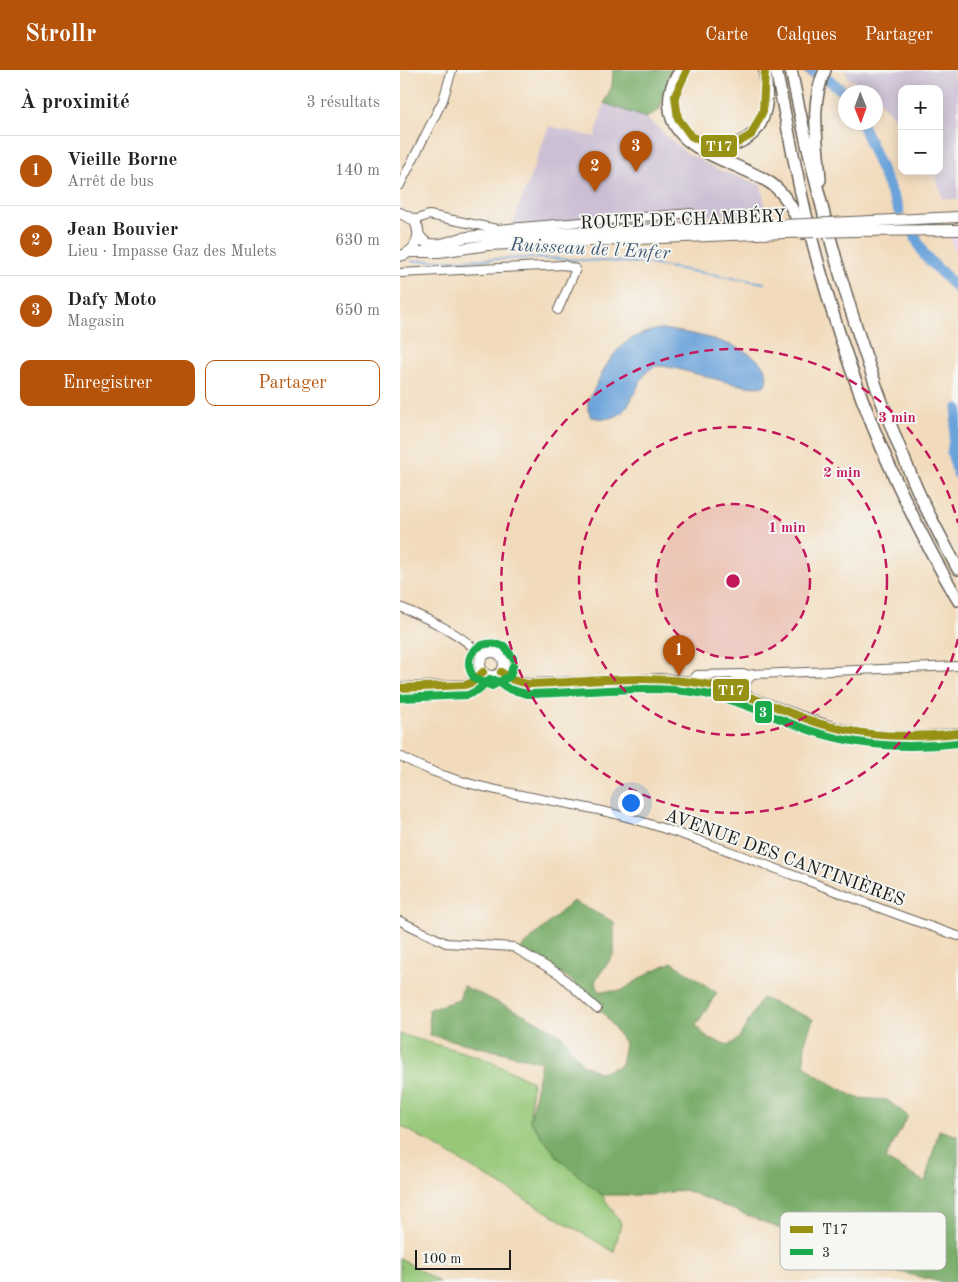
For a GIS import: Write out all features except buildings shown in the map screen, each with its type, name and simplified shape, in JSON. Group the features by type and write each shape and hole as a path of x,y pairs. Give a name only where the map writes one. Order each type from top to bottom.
{"highway":[{"path":"681,70 670,88 670,114 676,128 686,139 699,148 755,175 779,190 798,219 820,271"},
{"path":"687,70 674,92 677,118 687,132 696,140 718,147 741,142 758,128 766,103 765,70"},
{"path":"776,70 820,271 854,377 901,495 958,600"},
{"path":"791,70 822,211 860,339 882,402 918,490 958,570"},
{"path":"822,211 815,115 818,85 824,70"}],"main road":[{"path":"400,213 414,220 419,235 416,244 405,254"},
{"name":"ROUTE DE CHAMBÉRY","path":"405,254 439,252 488,244 852,226 958,217"},
{"name":"ROUTE DE CHAMBÉRY","path":"852,226 958,230"},
{"name":"ROUTE DE CHAMBÉRY","path":"419,235 426,242 438,245 461,239 490,235 784,229"},
{"path":"492,652 499,654 504,663 501,672 492,676 483,672 480,663 482,656 492,652"},
{"path":"400,688 465,685 473,682 483,672"},
{"path":"501,672 513,680 528,684 659,679 691,683 726,689 844,730 888,736 930,737 958,733"}],"street":[{"path":"400,185 442,100 452,70"},
{"path":"414,220 429,215 497,229 691,213"},
{"path":"400,273 564,265 576,269 558,310"},
{"path":"400,607 442,627 469,644 482,656"},
{"path":"691,683 698,675 958,666"},
{"path":"726,689 734,685 740,677 752,674"},
{"path":"752,674 746,682 745,690 752,699"},
{"name":"AVENUE DES CANTINIÈRES","path":"400,756 442,776 626,817 663,828 958,936"},
{"path":"400,921 446,943 513,947 559,974 597,1009"}],"shaded area":[{"path":"845,70 954,70 953,76 958,78 958,199 943,199 935,175 943,175 943,85 898,85 898,122 883,105 883,85 861,85 848,78"},
{"path":"604,103 646,118 685,152 719,170 761,185 766,211 572,228 510,231 549,126 595,137"},
{"path":"958,235 958,257 949,236"}],"green space":[{"path":"613,70 674,70 668,77 660,109 646,118 604,103 612,86"},
{"path":"573,901 614,922 614,954 595,981 599,991 621,991 652,971 672,962 717,993 696,1025 708,1039 729,1045 738,1039 762,998 813,1019 805,1042 804,1064 816,1075 857,1098 887,1100 908,1116 885,1159 925,1182 939,1130 958,1136 958,1282 940,1282 892,1270 946,1270 946,1212 780,1212 780,1229 685,1190 650,1195 602,1195 559,1159 530,1121 541,1062 430,1035 429,1009 459,1000 463,986 525,1015 560,1034 583,1065 601,1073 621,1065 625,1043 606,1016 570,979 520,949"},
{"path":"400,1034 480,1057 532,1081 530,1121 559,1159 602,1195 621,1223 614,1252 400,1125"},
{"path":"400,1258 439,1282 400,1282"}],"water":[{"path":"801,70 820,70 816,82"},
{"path":"660,329 708,338 745,352 759,361 766,372 765,385 758,387 747,386 671,367 653,367 646,373 626,408 619,415 610,418 591,417 588,410 588,401 614,354 632,338"}],"waterway":[{"path":"817,70 838,87"},
{"path":"864,130 899,211"},
{"path":"915,237 925,256 958,289"},
{"name":"Ruisseau de l'Enfer","path":"412,261 542,258 643,263 764,283"},
{"path":"958,409 952,453 958,474"}],"transit line":[{"name":"T17","path":"687,70 675,96 678,118 691,136 710,146 732,146 751,135 763,111 765,70"},
{"name":"3","path":"513,658 504,646 487,644 474,650 470,656 469,663 470,671 475,679 492,686 510,676 513,666"},
{"name":"T17","path":"400,688 465,685 473,682 483,672"},
{"name":"T17","path":"501,672 513,680 528,684 620,679 688,681 724,688 815,722 850,731 904,736 958,733"},
{"name":"3","path":"400,698 468,695 478,690 490,679"},
{"name":"3","path":"495,680 509,689 527,694 616,689 683,691 719,697 812,731 848,740 902,746 958,743"}],"place":[{"name":"Dafy Moto","path":"636,172"},
{"name":"Jean Bouvier","path":"595,192"},
{"name":"Vieille Borne","path":"679,676"}]}
